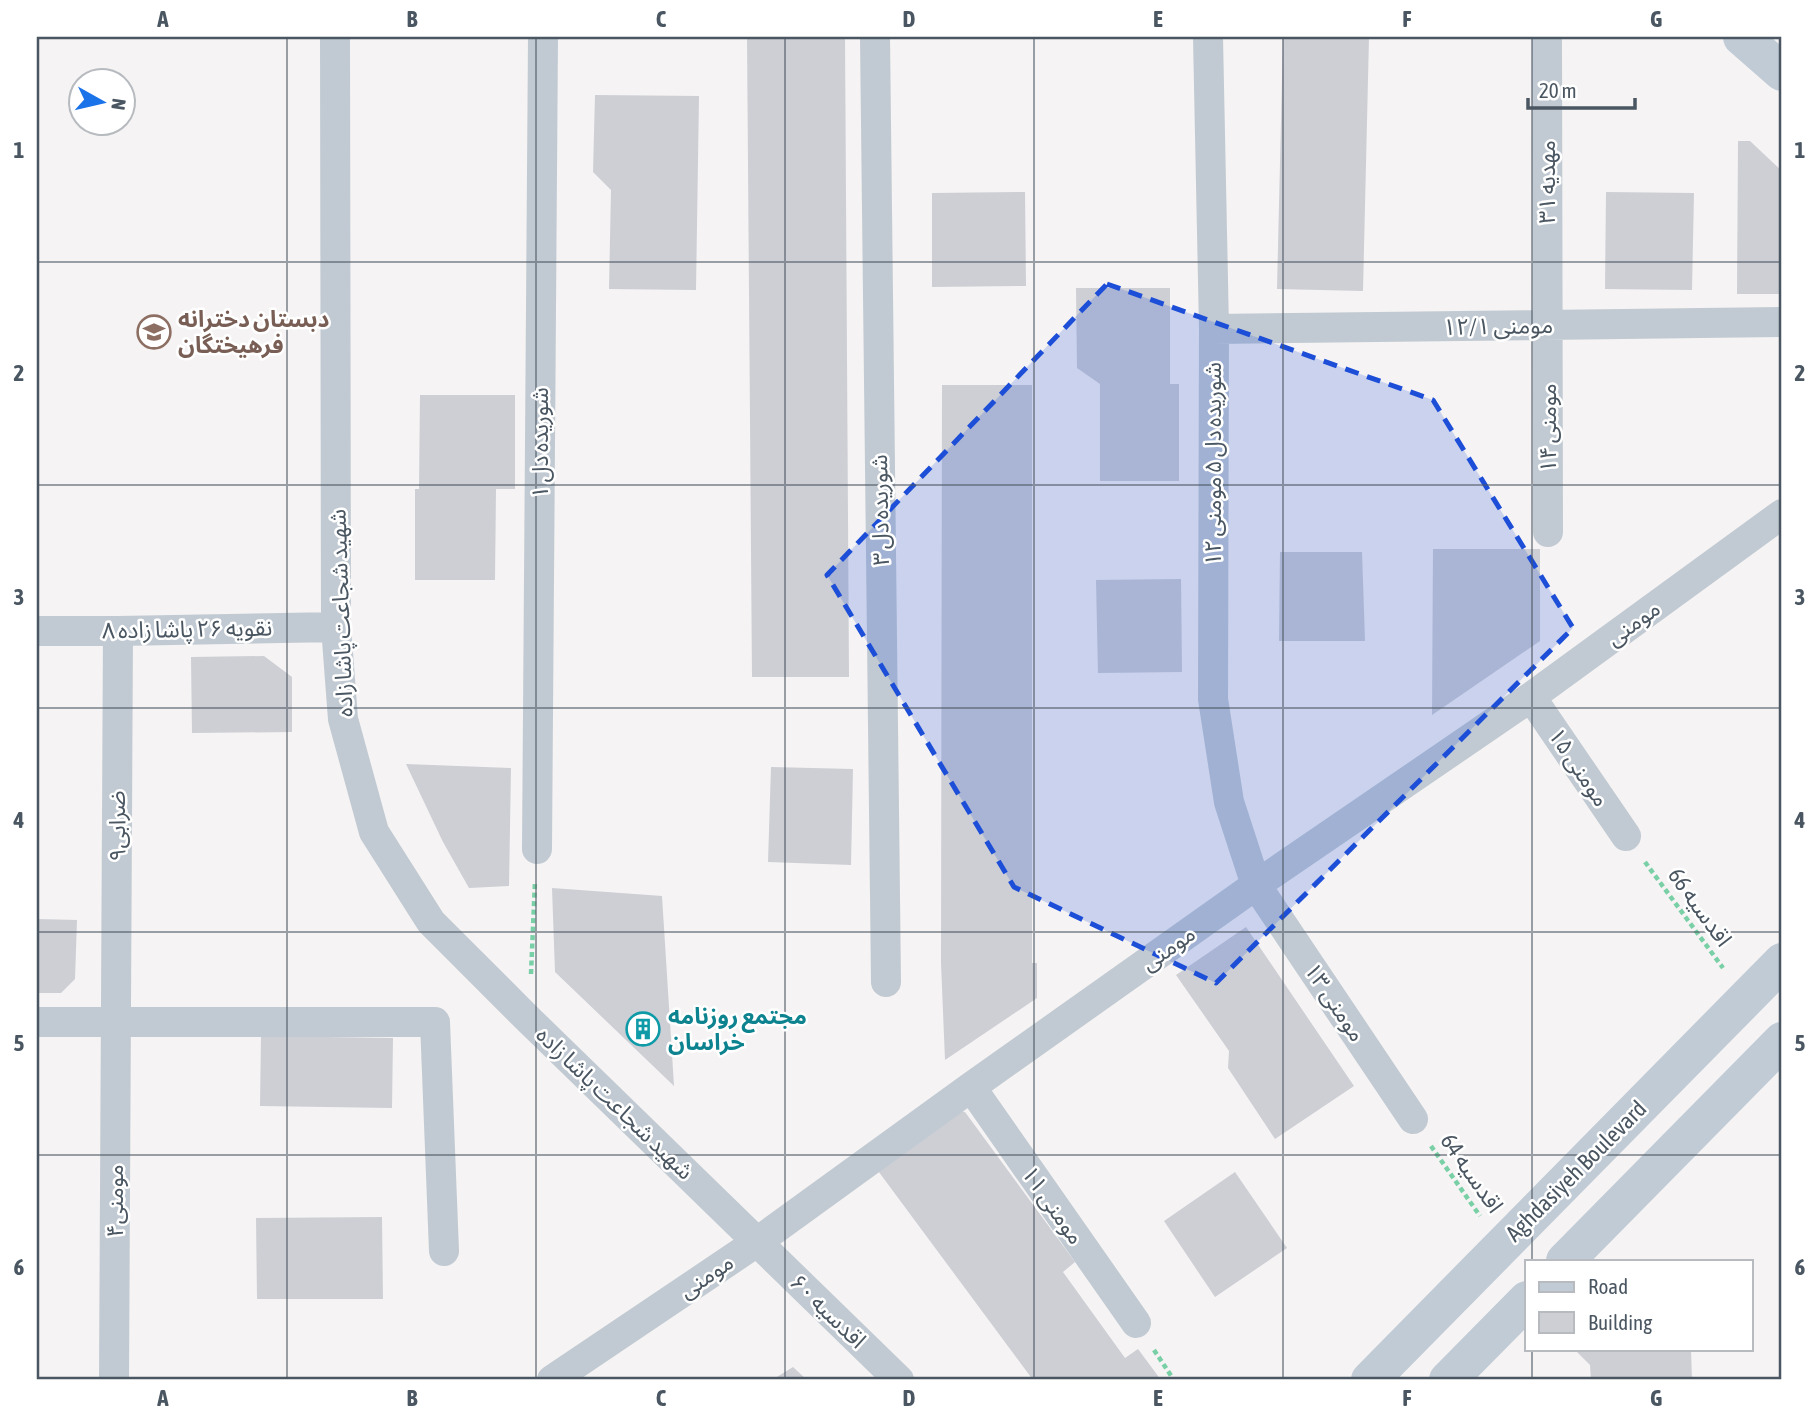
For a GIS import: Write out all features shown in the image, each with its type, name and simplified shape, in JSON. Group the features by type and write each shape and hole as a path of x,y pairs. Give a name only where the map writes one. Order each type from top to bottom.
{"main road":[{"path":"1742,37 1782,72"},
{"name":"Aghdasiyeh Boulevard","path":"1370,1380 1782,962"},
{"path":"1566,1260 1782,1041"},
{"path":"1448,1380 1525,1302"}],"street":[{"name":"شهید شجاعت پاشا زاده","path":"335,37 337,627 343,719 374,832 431,922 757,1242"},
{"name":"شوریده دل ۱","path":"537,849 543,37"},
{"name":"شوریده دل ۳","path":"875,37 886,982"},
{"name":"شوریده دل ۵ مومنی ۱۲","path":"1208,37 1214,329 1213,699 1229,802 1256,885"},
{"name":"مهدیه ۳۱","path":"1546,40 1547,325"},
{"name":"مومنی ۱۲/۱","path":"1214,329 1782,322"},
{"name":"مومنی ۱۴","path":"1547,325 1548,532"},
{"name":"مومنی","path":"552,1380 757,1242 1256,885 1531,697 1782,514"},
{"name":"نقویه ۲۶ پاشا زاده ۸","path":"37,631 337,627"},
{"name":"ضرابی۹","path":"116,1021 118,631"},
{"name":"مومنی ۱۵","path":"1531,697 1626,836"},
{"name":"مومنی ۱۳","path":"1256,885 1413,1119"},
{"name":"مومنی۴","path":"114,1380 116,1021"},
{"path":"37,1022 435,1022 444,1251"},
{"name":"مومنی ۱۱","path":"971,1087 1136,1323"},
{"name":"اقدسیه ۶۰","path":"757,1242 899,1380"}],"path":[{"name":"اقدسیه 66","path":"1626,836 1746,999"},
{"path":"529,1020 537,849"},
{"name":"اقدسیه 64","path":"1413,1119 1502,1247"}],"highlighted area":[{"path":"1107,284 1433,400 1573,628 1216,983 1014,887 827,575"}],"building":[{"path":"747,37 845,37 849,677 752,677"},
{"path":"1283,37 1369,37 1363,291 1277,289"},
{"path":"595,95 699,96 696,290 609,289 611,190 593,172"},
{"path":"1738,141 1750,141 1782,171 1782,294 1737,294"},
{"path":"1025,192 1026,286 932,287 932,193"},
{"path":"1606,192 1694,193 1692,290 1605,289"},
{"path":"1076,288 1170,288 1170,384 1179,384 1179,481 1100,481 1100,384 1077,368"},
{"path":"942,385 1032,385 1032,963 1037,963 1037,998 945,1060 941,963"},
{"path":"420,395 515,395 515,489 496,489 495,580 415,580 415,489 419,489"},
{"path":"1433,549 1540,549 1540,641 1432,715"},
{"path":"1280,552 1362,552 1365,641 1279,641"},
{"path":"1181,579 1182,672 1098,673 1096,580"},
{"path":"264,656 292,677 292,732 192,733 191,657"},
{"path":"406,764 511,768 509,886 469,888 443,842"},
{"path":"771,767 853,769 851,865 768,862"},
{"name":"مجتمع روزنامه خراسان","path":"552,888 662,896 674,1086 555,972"},
{"path":"37,919 77,920 75,979 61,993 37,993"},
{"path":"1246,927 1354,1086 1275,1139 1228,1068 1229,1051 1176,975"},
{"path":"261,1036 393,1038 392,1108 260,1106"},
{"path":"941,1107 965,1112 1075,1262 1063,1272 1125,1358 1138,1349 1161,1380 1033,1380 870,1160"},
{"path":"1235,1172 1287,1248 1215,1297 1164,1221"},
{"path":"382,1217 383,1299 257,1299 256,1218"},
{"path":"1575,1350 1691,1350 1692,1380 1591,1380 1590,1365"},
{"path":"793,1367 807,1380 772,1380"}],"place":[{"name":"دبستان دخترانه فرهیختگان","path":"154,332"},
{"name":"مجتمع روزنامه خراسان","path":"643,1029"}]}
